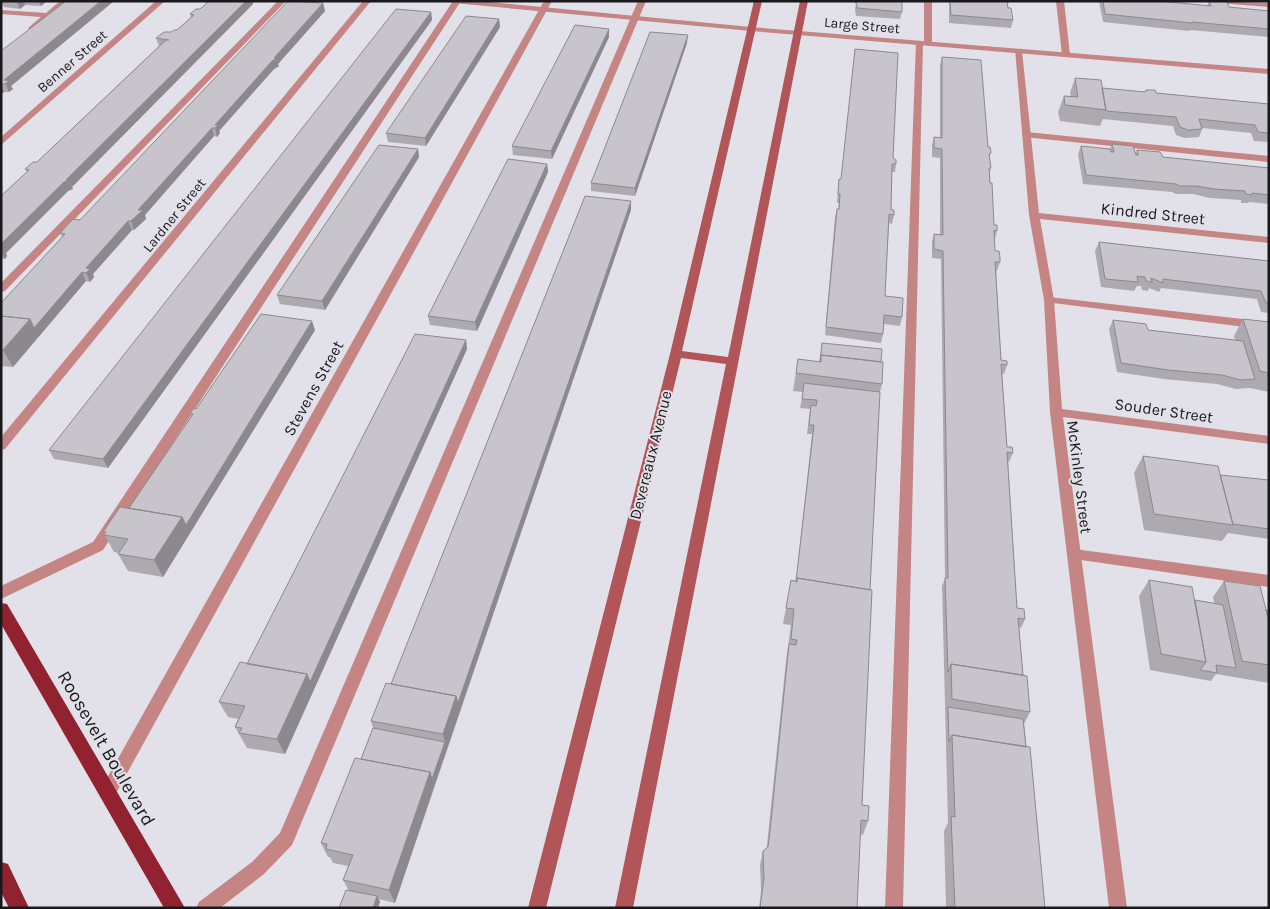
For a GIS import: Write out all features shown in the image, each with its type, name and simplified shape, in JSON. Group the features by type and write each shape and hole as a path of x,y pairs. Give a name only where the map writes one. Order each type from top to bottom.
{"highway":[{"name":"Roosevelt Boulevard","path":"1,609 175,908"},
{"path":"1,871 19,908"}],"main road":[{"name":"Devereaux Avenue","path":"537,908 676,354 758,1"},
{"path":"624,908 731,361 804,1"},
{"path":"676,354 731,361"}],"street":[{"path":"28,31 65,1"},
{"name":"Benner Street","path":"1,142 160,1"},
{"path":"1,289 282,1"},
{"name":"Lardner Street","path":"1,446 367,1"},
{"path":"1,593 98,546 456,1"},
{"name":"Large Street","path":"456,1 546,6 635,18 751,29 1269,72"},
{"path":"205,908 258,868 275,853 286,839 642,1"},
{"path":"894,908 923,44 928,1"},
{"path":"1060,1 1066,55"},
{"path":"1217,1 1269,5"},
{"name":"Stevens Street","path":"108,792 546,6"},
{"path":"1,12 48,15"},
{"name":"McKinley Street","path":"1018,51 1034,215 1049,300 1056,412 1118,908"},
{"path":"1026,135 1269,159"},
{"name":"Kindred Street","path":"1034,215 1269,240"},
{"path":"1049,300 1269,326"},
{"name":"Souder Street","path":"1056,412 1269,440"},
{"path":"1074,554 1269,581"}],"building":[{"path":"66,1 101,1 4,80 9,81 1,84 1,51"},
{"path":"209,1 246,1 66,180 69,180 64,182 1,244 1,196 29,170 25,169 33,162 37,162 166,40 169,40 156,38 164,32 177,30 194,15 190,14 196,9 200,9"},
{"path":"288,1 323,3 274,58 277,58 272,61 215,125 218,125 212,128 138,210 143,210 131,221 128,221 86,268 90,269 86,273 82,272 34,328 30,319 1,316 1,303 65,234 60,233 73,219 80,220"},
{"path":"856,1 902,1 902,12 857,8"},
{"path":"950,1 1007,1 1008,8 1011,8 1013,20 951,15"},
{"path":"1103,1 1159,1 1211,6 1209,1 1222,1 1227,2 1229,7 1269,11 1269,29 1105,14"},
{"path":"396,9 431,12 103,459 49,450"},
{"path":"466,16 499,19 425,138 386,133"},
{"path":"575,25 609,29 551,151 512,146"},
{"path":"650,32 688,35 635,188 591,183"},
{"path":"855,49 898,53 893,158 896,160 896,164 892,164 891,210 894,210 894,215 889,214 885,296 903,298 902,317 884,315 883,334 826,327 837,209 839,209 839,179 841,179"},
{"path":"942,57 981,60 988,147 990,147 991,153 989,154 991,168 989,168 990,183 992,183 994,225 997,225 997,231 994,230 995,251 999,251 1000,257 1000,262 995,262 1001,360 1007,361 1007,365 1001,364 1007,447 1012,447 1013,453 1007,452 1017,608 1024,609 1025,619 1018,618 1023,675 951,664 948,672 945,578 948,578 943,251 934,249 934,234 943,235 942,149 934,148 934,137 942,138"},
{"path":"1075,78 1101,80 1106,110 1065,105 1064,96 1078,97"},
{"path":"1102,88 1145,92 1146,90 1155,90 1156,93 1269,104 1269,133 1258,132 1255,125 1199,119 1202,129 1188,130 1180,127 1176,117 1106,111"},
{"path":"1112,144 1133,146 1136,155 1138,155 1137,150 1160,152 1163,157 1269,168 1269,195 1252,193 1252,195 1246,194 1245,191 1180,186 1176,184 1086,175 1081,146 1110,149 1111,152 1114,152"},
{"path":"379,145 418,149 322,301 277,295"},
{"path":"508,159 547,164 475,322 428,316"},
{"path":"585,196 631,201 458,703 456,696 391,684"},
{"path":"1099,242 1269,261 1269,303 1266,303 1261,291 1163,279 1163,283 1151,278 1152,282 1146,281 1145,277 1137,276 1138,282 1105,279"},
{"path":"261,314 312,321 186,525 182,517 129,508 193,414 190,413 194,408 196,409"},
{"path":"1,316 30,319 3,350 1,350"},
{"path":"1243,319 1269,322 1269,373 1260,371"},
{"path":"1113,320 1146,324 1148,330 1243,341 1255,379 1241,380 1222,375 1121,363"},
{"path":"415,334 466,340 310,682 307,674 247,664"},
{"path":"822,343 882,349 881,362 821,355 820,362"},
{"path":"821,355 883,362 882,384 796,373 798,359 821,362"},
{"path":"804,383 880,392 870,590 797,578 796,581 814,425 809,425 811,405 816,406 817,400 802,399"},
{"path":"1143,456 1218,466 1233,525 1154,514"},
{"path":"1220,475 1269,480 1269,529 1233,524"},
{"path":"120,507 182,517 154,560 118,554 128,539 104,535 106,532 103,532"},
{"path":"797,578 872,590 862,805 869,806 868,821 861,820 857,908 760,908 764,878 763,851 768,847 789,644 796,645 797,640 791,639 794,609 786,608 791,580 797,582"},
{"path":"1149,580 1192,587 1206,662 1161,654"},
{"path":"1224,581 1260,586 1269,621 1269,665 1242,661"},
{"path":"1195,600 1223,605 1236,668 1216,665 1217,673 1200,670 1206,662"},
{"path":"240,662 307,674 277,739 239,733 242,728 235,727 245,706 219,702"},
{"path":"951,664 1027,676 1030,712 952,699"},
{"path":"386,683 456,696 443,734 371,721"},
{"path":"948,707 1023,719 1026,747 952,735 949,742"},
{"path":"373,728 445,742 432,779 430,772 361,759"},
{"path":"952,735 1030,747 1045,908 955,908 951,816 955,817"},
{"path":"355,758 430,772 389,890 343,880 353,855 326,849 327,844 321,843"},
{"path":"346,890 377,896 373,908 339,908"}]}
